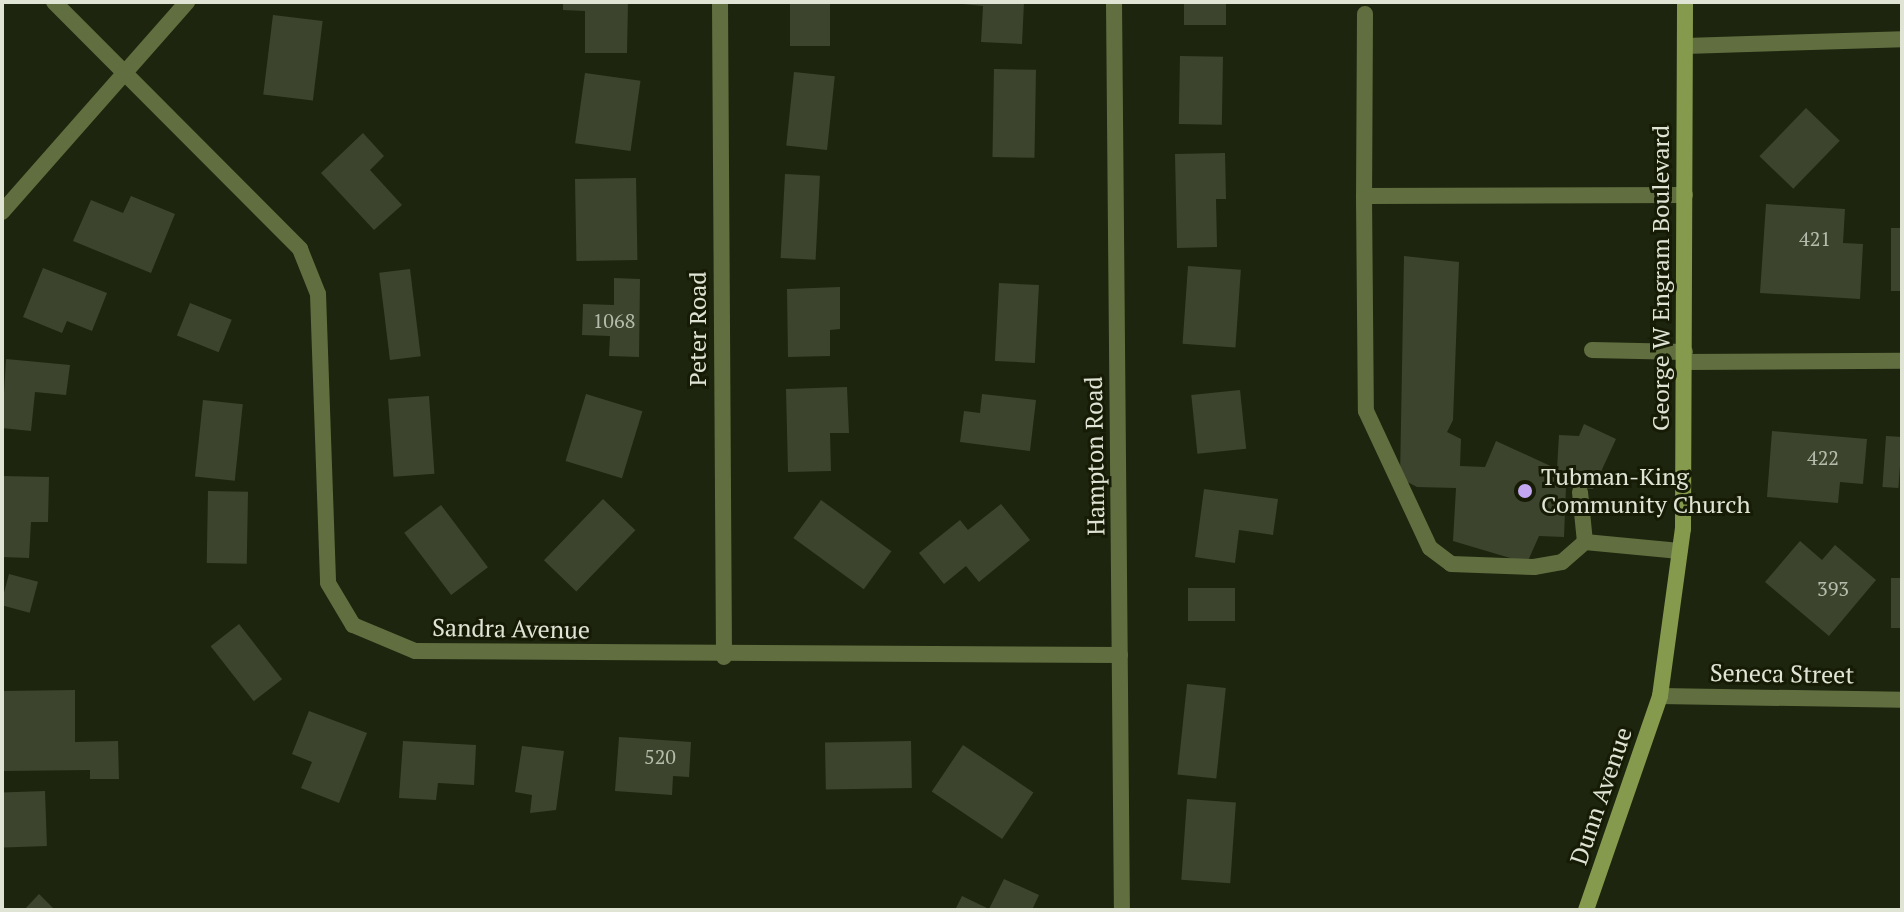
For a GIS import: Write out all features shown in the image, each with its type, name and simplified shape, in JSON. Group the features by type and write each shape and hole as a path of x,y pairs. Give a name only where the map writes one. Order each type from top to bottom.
{"main road":[{"name":"George W Engram Boulevard","path":"1660,696 1680,551 1685,357 1685,2"},
{"name":"Dunn Avenue","path":"1586,910 1660,696"}],"street":[{"name":"Sandra Avenue","path":"54,2 124,67 300,249 314,283 328,583 353,625 415,651 724,657 1120,655"},
{"path":"2,212 124,67 187,2"},
{"name":"Peter Road","path":"720,2 724,657"},
{"name":"Hampton Road","path":"1114,2 1122,910"},
{"path":"1365,14 1366,411 1430,548 1451,564 1534,567 1562,562 1585,542 1680,551"},
{"path":"1685,46 1902,39"},
{"path":"1364,196 1685,195"},
{"path":"1592,350 1685,357 1902,361"},
{"path":"1580,492 1585,542"},
{"name":"Seneca Street","path":"1660,696 1902,700"}],"building":[{"path":"563,2 628,2 627,53 585,53 585,11 563,10"},
{"path":"790,2 830,2 830,46 790,46"},
{"path":"1024,2 1022,44 981,42 983,6 963,4"},
{"path":"1184,2 1226,2 1226,25 1184,25"},
{"path":"273,15 323,21 313,100 263,94"},
{"path":"1180,56 1223,57 1222,125 1179,124"},
{"path":"994,69 1036,70 1034,158 992,157"},
{"path":"794,72 835,76 827,150 786,146"},
{"path":"585,73 640,81 631,151 575,143"},
{"path":"1806,108 1840,141 1793,189 1759,156"},
{"path":"363,133 384,156 370,170 402,205 374,230 321,173"},
{"path":"1225,153 1226,199 1216,199 1217,247 1177,248 1175,154"},
{"path":"785,174 820,176 816,260 781,258"},
{"path":"636,178 637,260 576,261 575,179"},
{"path":"131,196 175,214 151,273 73,241 91,200 123,213"},
{"path":"1766,204 1845,209 1843,243 1863,244 1860,299 1760,293"},
{"path":"1891,228 1902,228 1902,291 1891,291"},
{"path":"1404,256 1459,262 1453,420 1447,432 1461,439 1460,466 1485,467 1496,441 1557,469 1559,435 1579,436 1584,424 1616,439 1593,489 1566,487 1564,537 1539,536 1527,563 1453,541 1456,488 1417,487 1400,478"},
{"path":"1188,266 1241,270 1235,348 1183,344"},
{"path":"43,268 107,293 92,331 67,321 62,333 23,317"},
{"path":"410,269 421,356 390,360 379,273"},
{"path":"614,278 640,279 639,357 609,356 610,336 582,335 583,304 614,305"},
{"path":"999,283 1039,285 1035,363 995,361"},
{"path":"840,287 840,329 830,330 830,356 788,357 787,289"},
{"path":"190,303 232,320 219,352 177,335"},
{"path":"6,359 70,365 66,395 35,392 31,431 2,428"},
{"path":"847,387 849,433 830,433 831,471 788,472 786,389"},
{"path":"1240,390 1246,449 1197,454 1191,395"},
{"path":"586,394 642,411 622,478 566,461"},
{"path":"982,394 1036,400 1030,451 960,442 964,411 980,413"},
{"path":"429,396 434,474 394,477 388,399"},
{"path":"203,400 243,404 235,481 195,477"},
{"path":"1772,431 1867,439 1863,484 1840,482 1838,503 1767,497"},
{"path":"1886,436 1902,437 1898,488 1882,487"},
{"path":"2,476 49,477 48,522 31,522 29,558 2,557"},
{"path":"1204,489 1278,499 1273,535 1239,530 1235,563 1195,557"},
{"path":"208,491 248,492 247,564 207,563"},
{"path":"603,499 635,530 576,591 544,560"},
{"path":"821,500 891,551 864,589 793,538"},
{"path":"1001,504 1030,540 979,582 966,566 944,584 919,553 960,520 968,530"},
{"path":"441,505 488,567 451,595 404,533"},
{"path":"1800,541 1822,560 1835,545 1876,580 1829,636 1765,582"},
{"path":"9,574 38,582 30,613 2,605"},
{"path":"1891,578 1902,578 1902,628 1891,628"},
{"path":"1188,588 1235,588 1235,621 1188,621"},
{"path":"239,624 282,679 254,701 211,646"},
{"path":"1187,684 1226,688 1216,779 1177,775"},
{"path":"75,690 75,742 118,741 119,779 90,779 90,770 2,771 2,691"},
{"path":"309,711 367,733 339,803 301,788 312,762 292,754"},
{"path":"619,737 691,742 689,777 673,776 672,795 615,791"},
{"path":"403,741 476,745 474,785 438,783 436,800 399,798"},
{"path":"911,741 912,788 826,789 825,743"},
{"path":"963,745 1033,793 1002,839 932,791"},
{"path":"522,746 564,751 556,810 530,813 532,795 515,792"},
{"path":"45,791 47,846 4,847 2,793"},
{"path":"1187,799 1236,802 1230,883 1181,880"},
{"path":"1004,879 1039,895 1032,910 955,910 962,896 989,909"},
{"path":"39,894 55,910 24,910"}],"place":[{"name":"Tubman-King Community Church","path":"1525,491"}]}
